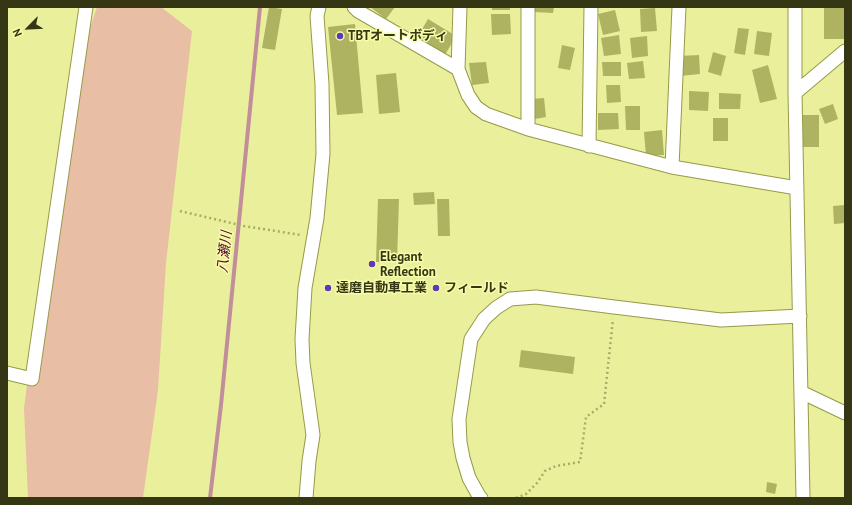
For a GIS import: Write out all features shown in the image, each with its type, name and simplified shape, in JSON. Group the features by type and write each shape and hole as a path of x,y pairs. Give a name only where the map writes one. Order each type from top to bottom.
{"street":[{"path":"7,373 32,379 86,7"},
{"path":"306,498 313,435 303,363 302,340 305,288 317,218 323,154 322,84 317,16 320,7"},
{"path":"354,7 358,12 458,69"},
{"path":"460,7 458,69 468,95 476,107 486,114 528,130 672,167 797,188"},
{"path":"528,7 528,130"},
{"path":"589,146 591,7"},
{"path":"672,167 679,7"},
{"path":"795,7 803,498"},
{"path":"796,93 845,51"},
{"path":"481,498 469,478 460,442 460,419 471,339 484,319 496,308 510,299 536,297 721,320 800,316"},
{"path":"801,392 845,413"}],"path":[{"path":"180,211 233,224 313,237"},
{"path":"516,498 526,494 537,483 544,471 556,466 580,462 586,417 604,404 614,307"}],"shaded area":[{"path":"97,7 161,7 192,31 166,263 158,390 143,498 28,498 24,408 64,106"}],"building":[{"path":"269,7 282,9 275,50 262,48"},
{"path":"370,7 395,7 386,19"},
{"path":"492,7 510,7 510,10 492,10"},
{"path":"534,7 554,7 553,13 534,12"},
{"path":"824,7 845,7 845,39 824,39"},
{"path":"655,8 657,31 641,32 640,9"},
{"path":"615,10 620,31 603,35 598,14"},
{"path":"491,14 510,14 511,34 492,35"},
{"path":"428,19 456,36 445,55 417,38"},
{"path":"355,24 363,113 337,115 328,27"},
{"path":"738,28 749,29 745,55 734,53"},
{"path":"757,31 772,33 769,56 754,54"},
{"path":"619,35 621,54 604,56 601,38"},
{"path":"647,36 648,56 632,58 630,38"},
{"path":"562,45 575,48 570,70 558,68"},
{"path":"713,52 726,56 721,76 708,72"},
{"path":"699,55 700,74 680,76 678,56"},
{"path":"643,61 645,78 629,79 627,63"},
{"path":"486,62 489,83 472,85 469,63"},
{"path":"602,62 621,62 621,76 603,76"},
{"path":"768,65 777,99 760,103 752,70"},
{"path":"396,73 400,112 379,114 376,75"},
{"path":"606,85 620,85 621,102 607,103"},
{"path":"689,91 709,92 708,111 689,110"},
{"path":"719,93 741,94 740,109 719,109"},
{"path":"544,98 546,117 535,119 532,99"},
{"path":"833,104 838,119 825,124 819,109"},
{"path":"625,106 640,106 640,130 626,130"},
{"path":"598,113 618,113 619,129 598,130"},
{"path":"803,115 819,115 819,147 802,147"},
{"path":"713,118 728,118 728,141 713,141"},
{"path":"662,130 664,155 646,156 644,132"},
{"path":"434,192 435,204 414,205 413,193"},
{"path":"378,199 399,199 397,262 376,262"},
{"path":"437,199 449,199 450,236 438,236"},
{"path":"845,205 845,223 834,224 833,206"},
{"path":"521,350 575,357 573,374 519,367"},
{"path":"767,482 777,484 775,494 766,492"}],"waterway":[{"name":"八瀬川","path":"210,498 221,405 260,7"}],"place":[{"name":"TBTオートボディ","path":"340,36"},
{"name":"Elegant Reflection","path":"372,264"},
{"name":"達磨自動車工業","path":"328,288"},
{"name":"フィールド","path":"436,288"}]}
